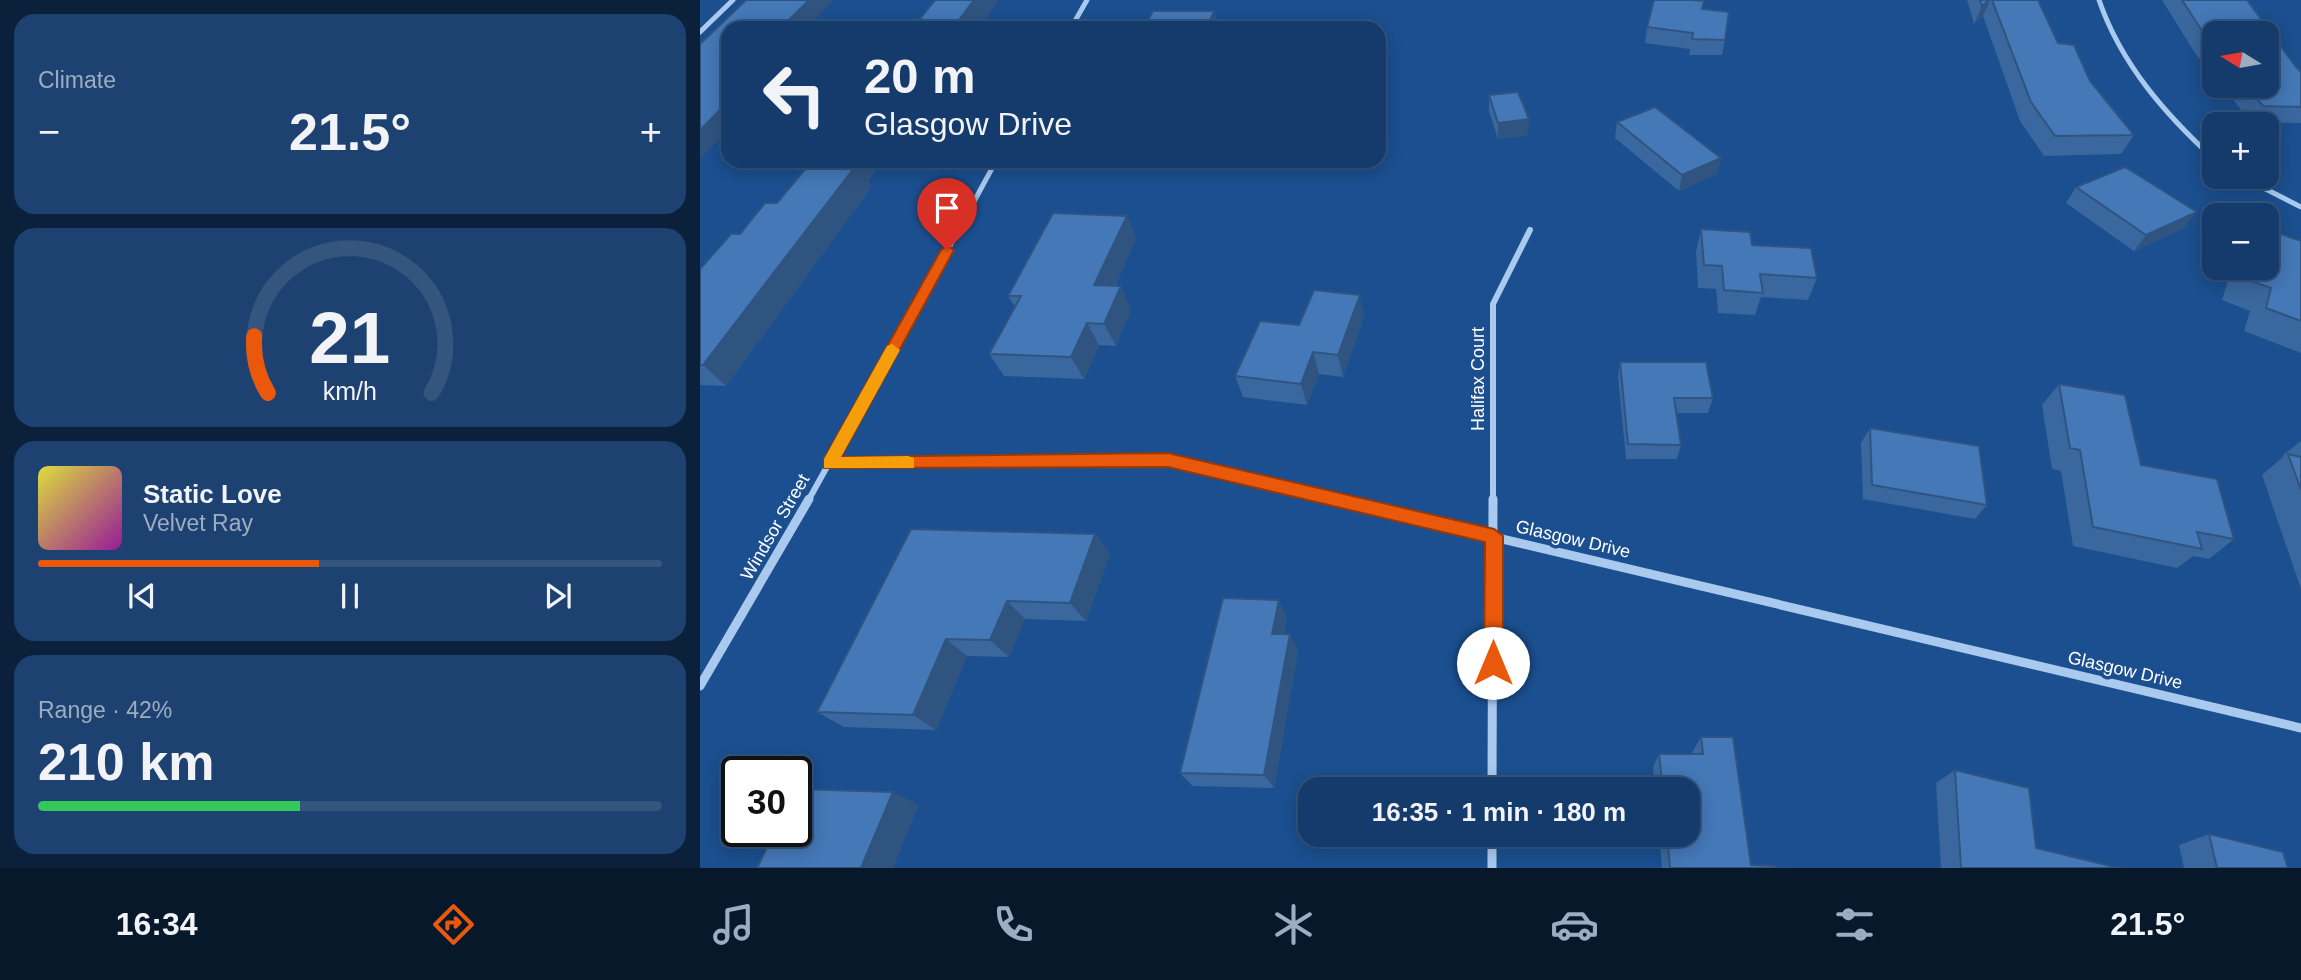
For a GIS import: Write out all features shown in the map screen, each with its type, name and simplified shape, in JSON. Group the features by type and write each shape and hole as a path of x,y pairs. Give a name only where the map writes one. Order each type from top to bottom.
{"street":[{"path":"700,32 733,0"},
{"path":"1075,21 1087,0"},
{"path":"2099,0 2104,19 2136,70 2176,125 2202,148"},
{"name":"Windsor Street","path":"700,686 829,464 992,168"},
{"path":"2266,189 2301,207"},
{"name":"Halifax Court","path":"1492,777 1493,304 1530,230"},
{"name":"Glasgow Drive","path":"829,464 1168,460 2301,728"},
{"path":"1492,847 1492,868"}],"building":[{"path":"746,0 809,0 788,21 724,21"},
{"path":"935,0 974,0 958,21 918,21"},
{"path":"1654,0 1704,1 1702,9 1729,12 1725,40 1692,39 1693,33 1647,27"},
{"path":"1992,0 2038,0 2058,43 2074,45 2090,81 2134,135 2055,136 2031,102"},
{"path":"2182,0 2247,0 2262,21 2202,21 2202,31"},
{"path":"1153,11 1214,11 1210,21 1148,21"},
{"path":"721,24 721,109 700,130 700,44"},
{"path":"2279,44 2301,72 2301,107 2263,106 2256,98 2279,98"},
{"path":"1518,92 1529,119 1498,123 1489,95"},
{"path":"1655,107 1721,158 1682,175 1617,122"},
{"path":"2125,167 2197,212 2146,235 2076,187"},
{"path":"806,168 854,168 703,365 700,365 700,269 731,234 740,234 765,203 777,203"},
{"path":"1053,213 1127,216 1094,285 1121,286 1104,324 1087,323 1071,357 989,354 1021,296 1008,296"},
{"path":"1701,229 1750,232 1752,245 1811,248 1817,278 1760,274 1763,293 1724,290 1722,266 1704,265"},
{"path":"2279,233 2301,241 2301,321 2266,308 2271,288 2249,280 2279,280"},
{"path":"1314,290 1360,295 1338,355 1313,352 1301,384 1235,376 1260,321 1299,325"},
{"path":"1620,362 1706,362 1713,398 1674,398 1681,445 1628,444"},
{"path":"2059,384 2125,395 2141,465 2217,479 2234,539 2197,532 2202,549 2093,527 2080,450 2070,448"},
{"path":"1870,428 1979,446 1987,505 1872,485"},
{"path":"2288,454 2301,457 2301,490"},
{"path":"911,529 1095,534 1070,603 1007,601 990,640 946,639 913,715 817,712"},
{"path":"1223,598 1279,600 1272,634 1290,634 1264,775 1180,773"},
{"path":"1701,737 1733,737 1751,865 1777,868 1670,868 1668,847 1700,847 1700,777 1662,777 1659,754 1703,754"},
{"path":"1955,770 2029,788 2036,848 2119,868 1961,868"},
{"path":"812,789 893,792 861,868 757,868 767,847 812,847"},
{"path":"2209,834 2283,852 2288,868 2217,868"}],"slow traffic":[{"path":"892,350 829,464 908,463"}],"route":[{"path":"947,250 829,464 1168,460 1494,536 1493,663"}]}
